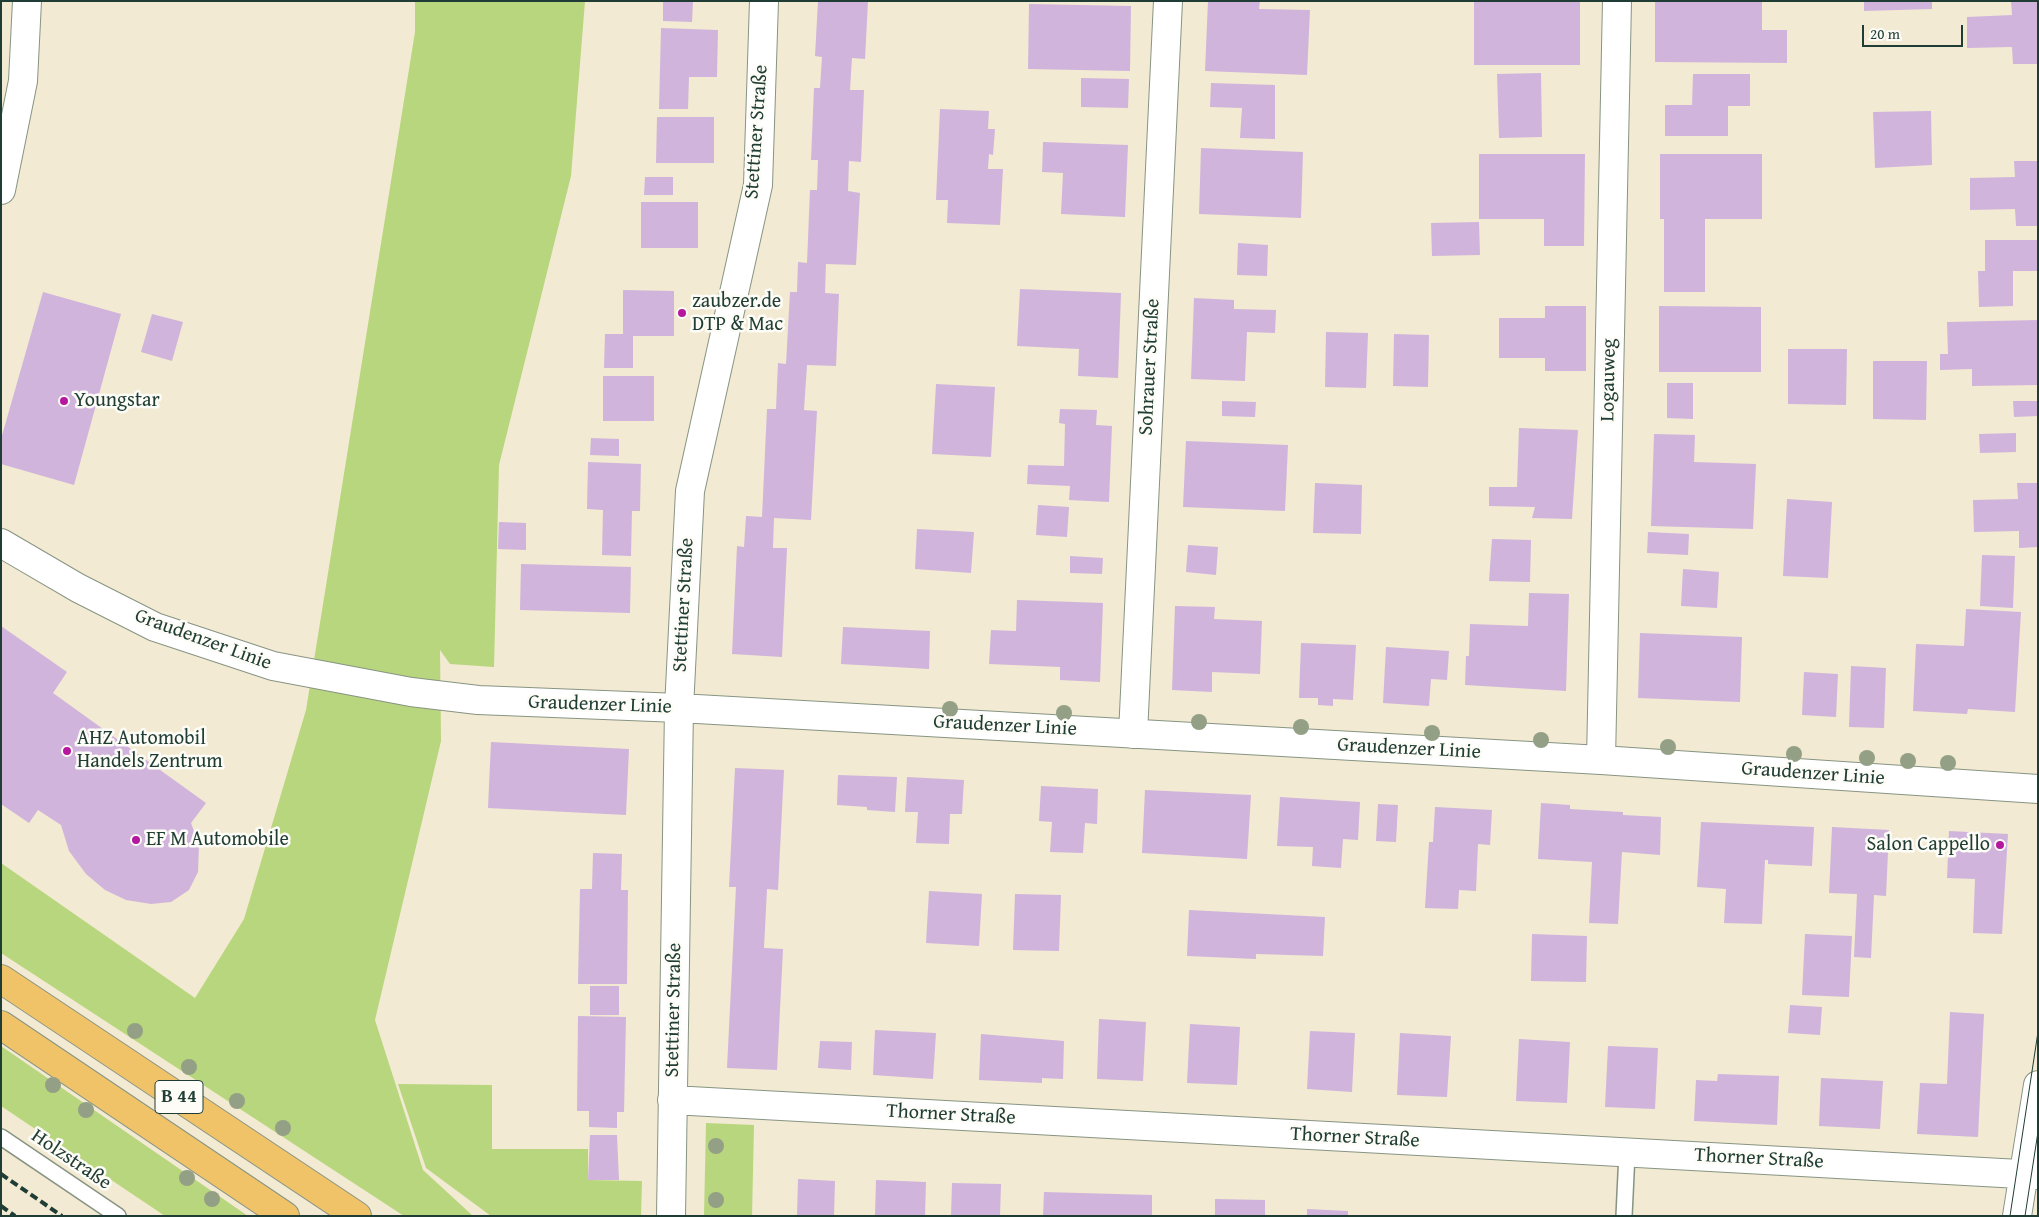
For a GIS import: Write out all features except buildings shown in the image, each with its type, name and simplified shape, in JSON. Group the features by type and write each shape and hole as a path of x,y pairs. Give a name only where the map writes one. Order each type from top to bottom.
{"main road":[{"name":"B 44","path":"1,979 357,1216"},
{"name":"B 44","path":"1,1024 285,1216"}],"street":[{"path":"1,190 24,81 27,1"},
{"name":"Stettiner Straße","path":"670,1216 679,708 690,491 758,185 764,1"},
{"name":"Sohrauer Straße","path":"1133,734 1168,1"},
{"name":"Logauweg","path":"1601,760 1617,1"},
{"name":"Graudenzer Linie","path":"1,543 78,588 155,627 273,666 370,685 468,698 679,708 1601,760 2038,789"},
{"path":"2017,1216 2031,1174 2038,1085"},
{"name":"Thorner Straße","path":"672,1100 2031,1174"}],"lane":[{"name":"Holzstraße","path":"1,1138 118,1216"},
{"path":"1624,1216 1627,1153"}],"green space":[{"path":"415,1 585,1 571,176 499,465 494,667 450,664 440,650 441,741 375,1020 423,1170 473,1216 404,1216 1,953 1,863 195,998 244,919 306,710 415,32"},
{"path":"1,1046 248,1216 165,1216 1,1106"},
{"path":"398,1084 492,1085 492,1149 588,1149 588,1180 642,1181 641,1216 491,1216 426,1168"},
{"path":"706,1123 754,1125 752,1216 704,1216"}],"tram line":[{"path":"2010,1216 2038,1032"},
{"path":"2025,1216 2038,1132"}],"railway":[{"path":"1,1174 62,1216"},
{"path":"1,1206 15,1216"}],"place":[{"name":"zaubzer.de DTP & Mac","path":"682,313"},
{"name":"Youngstar","path":"64,401"},
{"name":"AHZ Automobil Handels Zentrum","path":"67,751"},
{"name":"EF M Automobile","path":"136,840"},
{"name":"Salon Cappello","path":"2000,845"}]}
